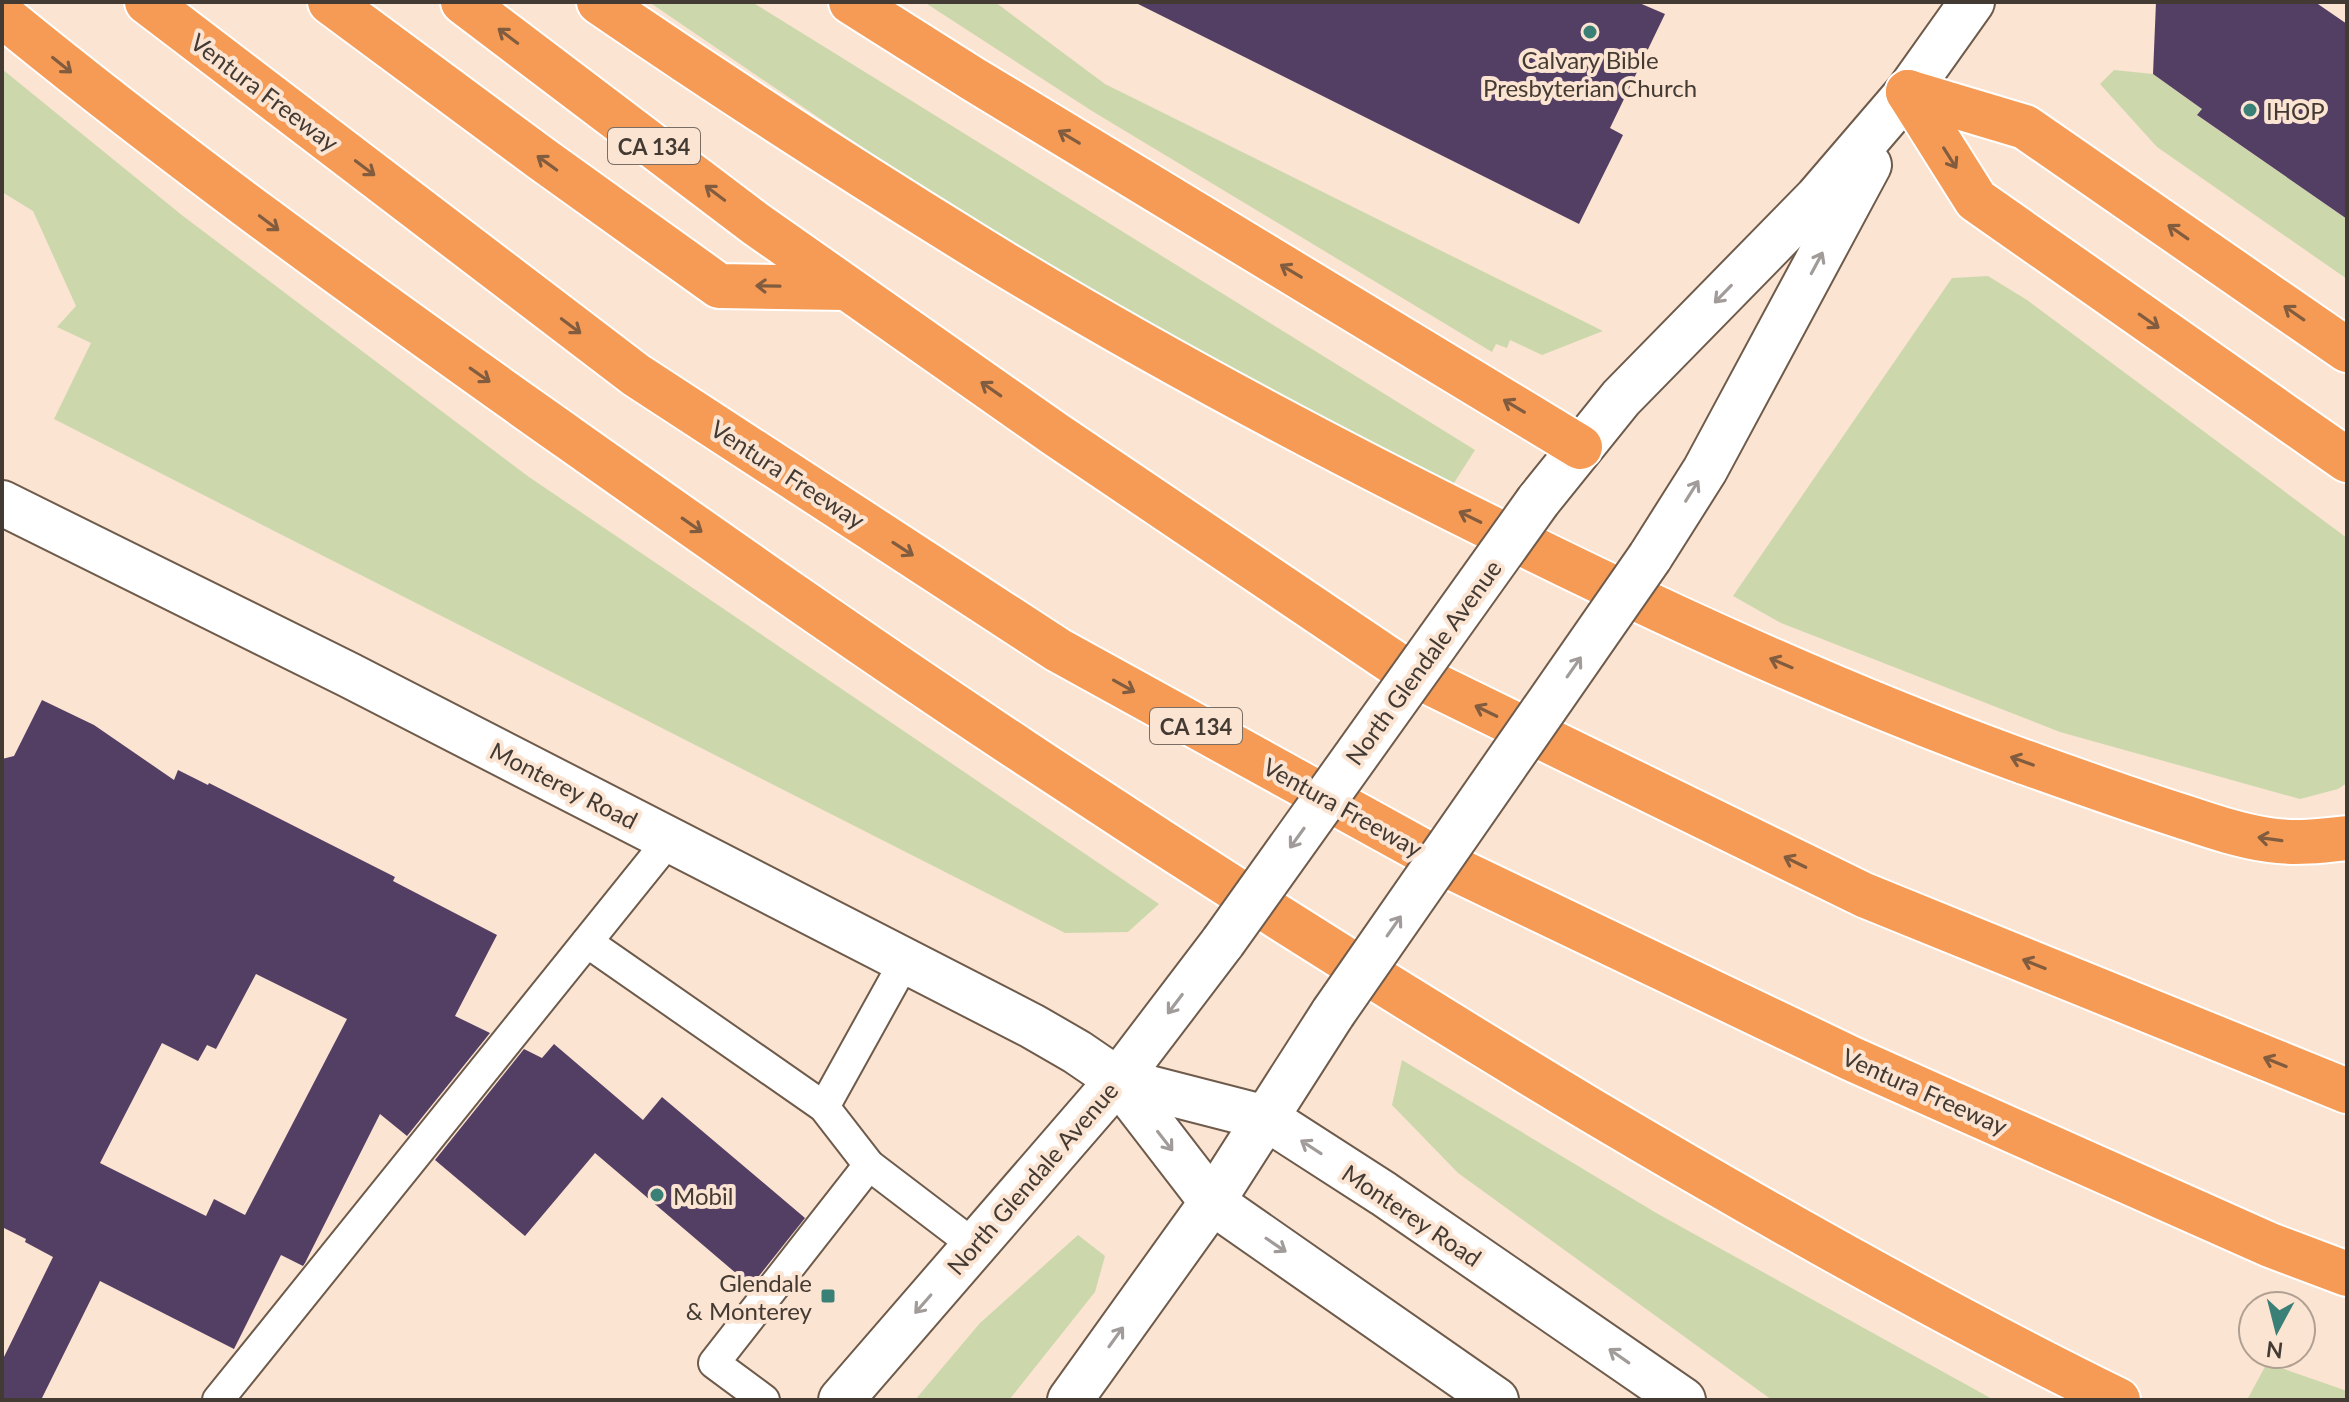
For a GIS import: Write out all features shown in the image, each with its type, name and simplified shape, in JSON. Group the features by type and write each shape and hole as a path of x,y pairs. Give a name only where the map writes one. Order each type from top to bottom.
{"highway":[{"name":"Ventura Freeway","path":"147,2 636,375 1058,650 1485,884 1852,1059 2270,1245 2347,1274"},
{"path":"330,2 719,286 846,288"},
{"name":"CA 134","path":"463,2 756,224 846,288 1068,443 1406,671 1864,895 2347,1091"},
{"path":"599,2 885,190 1095,317 1317,440 1657,609 1968,742 2164,811 2268,840 2317,842 2347,838"},
{"path":"851,2 1580,447"},
{"path":"2,15 76,76 348,282 750,567 1088,794 1452,1027 1709,1181 1891,1283 2118,1400"},
{"path":"1908,92 2025,127 2347,350"},
{"path":"1908,92 1976,200 2347,460"}],"main road":[{"name":"North Glendale Avenue","path":"841,1400 1118,1080 1223,942 1538,501 1580,447 1621,398 1817,198 1908,92 1972,2"},
{"name":"North Glendale Avenue","path":"1070,1400 1212,1202 1333,1013 1650,557 1705,470 1908,92"},
{"name":"Monterey Road","path":"2,503 349,675 1032,1026 1118,1080 1266,1118 1384,1194 1683,1400"},
{"name":"Monterey Road","path":"1118,1080 1212,1202 1496,1400"}],"lane":[{"path":"218,1400 669,840"},
{"path":"587,942 824,1107 869,1165 974,1245"},
{"path":"824,1107 905,961"},
{"path":"764,1400 714,1363 869,1165"}],"green space":[{"path":"649,2 752,2 1475,450 1454,483 1328,430 989,234"},
{"path":"924,2 995,2 1105,84 1603,331 1542,355 1510,340 1507,348 1496,344 1492,352 1092,111"},
{"path":"2,69 183,216 529,477 1159,904 1128,932 1065,933 54,419 91,343 57,327 76,306 33,211 2,192"},
{"path":"2114,70 2153,74 2202,109 2198,116 2347,219 2347,279 2157,147 2100,84"},
{"path":"1988,276 2027,300 2347,538 2347,783 2338,789 2300,799 2060,732 1781,623 1733,596 1952,278"},
{"path":"1402,1060 1658,1214 1994,1400 1772,1400 1458,1173 1392,1105"},
{"path":"1078,1235 1105,1256 1095,1292 1009,1400 915,1400 980,1323"},
{"path":"2263,1370 2287,1370 2347,1391 2347,1400 2247,1400"}],"building":[{"path":"1134,2 1637,2 1665,14 1610,128 1623,135 1579,224"},
{"name":"IHOP","path":"2156,2 2315,2 2347,24 2347,219 2197,115 2202,109 2153,74"},
{"path":"42,700 94,725 174,780 178,770 209,783 395,877 393,881 497,935 455,1016 490,1033 407,1136 380,1114 305,1263 303,1266 281,1255 234,1349 100,1281 41,1400 2,1400 2,1361 53,1257 2,1227 2,759 14,756","holes":["256,974 347,1019 245,1215 214,1199 206,1216 100,1163 162,1043 198,1061 207,1045 216,1049"]},
{"path":"554,1044 643,1120 662,1097 805,1218 751,1286 595,1153 525,1236 435,1160 524,1049 542,1058"}],"place":[{"name":"Calvary Bible Presbyterian Church","path":"1590,32"},
{"name":"IHOP","path":"2250,110"},
{"name":"Mobil","path":"657,1195"},
{"name":"Glendale & Monterey","path":"828,1296"}]}
